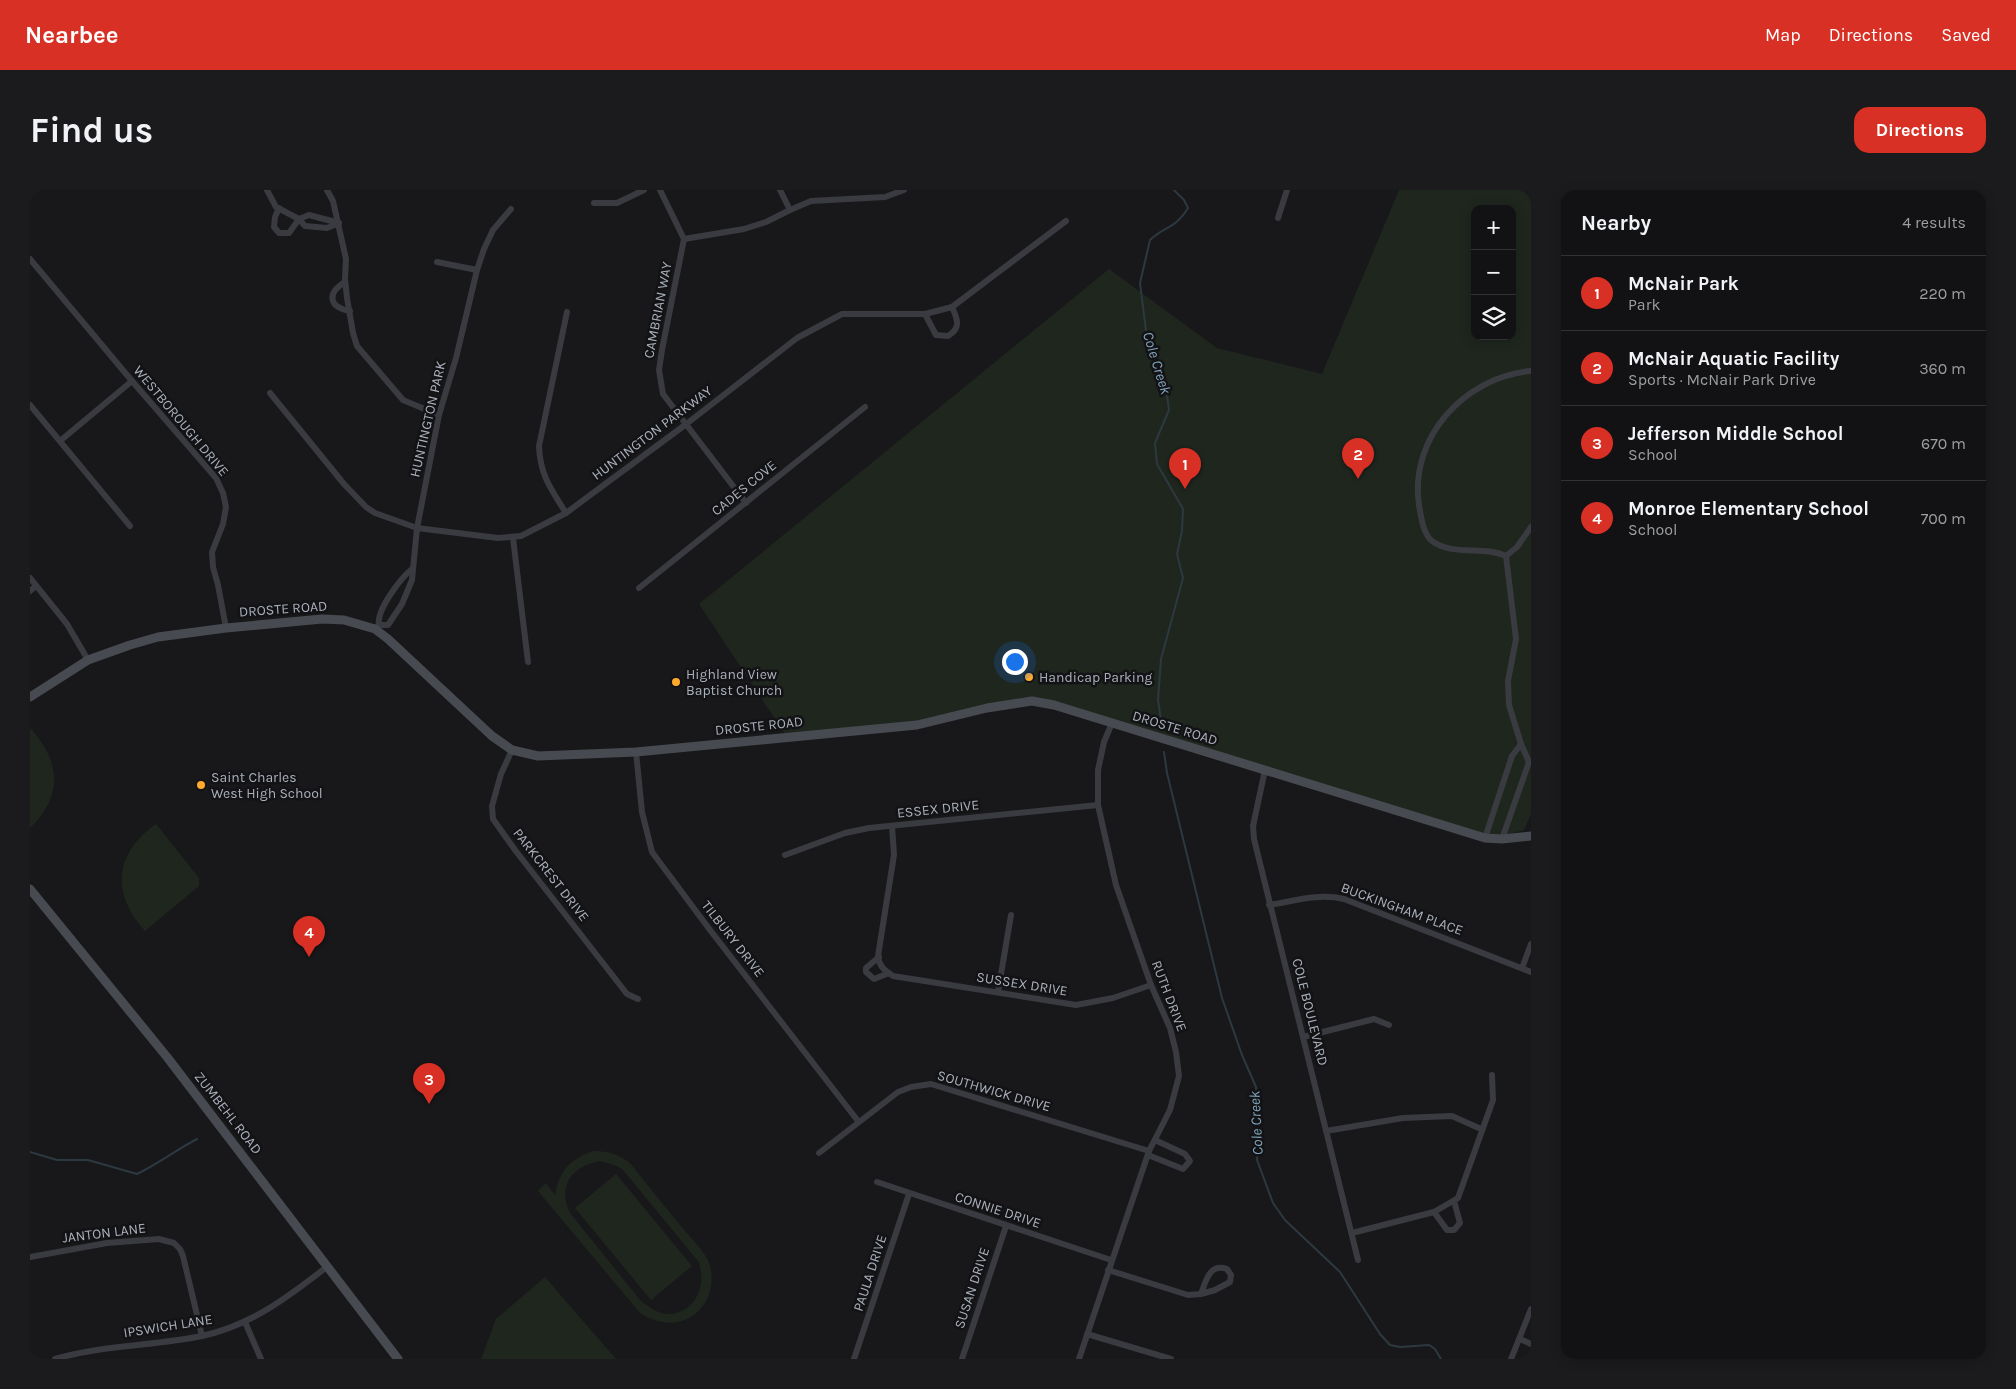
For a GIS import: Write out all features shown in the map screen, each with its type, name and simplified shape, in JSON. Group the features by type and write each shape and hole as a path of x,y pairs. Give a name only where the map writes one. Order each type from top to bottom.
{"street":[{"path":"267,190 276,207 299,220 304,226 327,228 338,222"},
{"path":"327,190 333,201 346,259 345,282 353,333 357,346 403,400 439,415"},
{"path":"594,204 617,203 644,190"},
{"path":"660,190 684,239 744,229 766,222 811,201 885,197 904,190"},
{"path":"780,190 790,210"},
{"path":"1278,218 1287,190"},
{"path":"279,208 275,217 274,227 279,233 289,233 299,220 309,215 338,222"},
{"name":"HUNTINGTON PARK","path":"377,627 388,625 402,604 412,580 417,528 439,415 456,358 477,270 493,230 511,209"},
{"name":"HUNTINGTON PARKWAY","path":"270,393 344,484 366,508 396,522 417,528 498,538 513,538 522,536 566,513 685,425 797,338 842,314 925,314 952,307 1066,221"},
{"name":"CAMBRIAN WAY","path":"684,239 659,370 663,394 746,503"},
{"name":"WESTBOROUGH DRIVE","path":"30,259 216,478 223,493 226,507 223,524 212,552 212,559 226,628"},
{"path":"437,262 477,270"},
{"path":"345,282 332,293 332,298 334,305 342,310 350,311"},
{"path":"925,314 936,335 948,336 958,326 958,320 952,307"},
{"path":"566,513 550,487 540,464 540,446 567,312"},
{"path":"1506,556 1495,551 1463,550 1445,547 1430,540 1421,520 1419,504 1420,466 1429,438 1457,403 1480,387 1510,376 1531,371"},
{"path":"60,441 132,381"},
{"path":"30,405 130,526"},
{"name":"CADES COVE","path":"639,588 865,407"},
{"path":"1506,556 1516,547 1531,527"},
{"path":"513,538 528,662"},
{"path":"1502,839 1529,762 1521,744 1509,705 1508,681 1516,639 1506,556"},
{"path":"377,627 380,614 398,584 412,568"},
{"path":"30,578 67,624 88,660"},
{"path":"30,592 36,586"},
{"name":"DROSTE ROAD","path":"30,697 88,660 144,640 226,628 328,619 344,620 377,627 492,736 512,750 538,756 636,752 917,725 987,708 1032,702 1054,705 1485,838 1502,839 1531,836"},
{"name":"RUTH DRIVE","path":"1079,1359 1148,1153 1170,1110 1179,1076 1170,1028 1151,985 1116,885 1098,805 1098,770 1104,742 1112,723"},
{"path":"1485,838 1512,756 1521,744"},
{"name":"PARKCREST DRIVE","path":"512,750 501,774 492,803 493,819 627,994 638,1000"},
{"name":"TILBURY DRIVE","path":"636,752 642,812 652,852 858,1121"},
{"name":"COLE BOULEVARD","path":"1265,770 1253,832 1358,1260"},
{"name":"ESSEX DRIVE","path":"785,855 845,832 1098,805"},
{"name":"SUSSEX DRIVE","path":"892,826 894,855 879,957 866,968 866,972 874,978 889,973 893,976 1076,1005 1113,998 1151,985"},
{"name":"ZUMBEHL ROAD","path":"30,889 167,1057 398,1359"},
{"name":"BUCKINGHAM PLACE","path":"1270,906 1317,897 1332,896 1344,899 1531,972"},
{"path":"998,992 1012,915"},
{"path":"1522,968 1531,944"},
{"path":"879,957 882,967 889,973"},
{"path":"1303,1037 1374,1019 1389,1025"},
{"path":"1352,1232 1434,1212 1458,1198 1492,1100 1492,1075"},
{"name":"SOUTHWICK DRIVE","path":"819,1153 898,1092 911,1087 931,1084 1148,1153 1183,1169 1190,1161 1184,1154 1155,1140"},
{"path":"1326,1131 1403,1118 1452,1116 1481,1129"},
{"name":"CONNIE DRIVE","path":"877,1182 1111,1260"},
{"name":"PAULA DRIVE","path":"854,1359 909,1194"},
{"path":"1434,1212 1447,1230 1454,1230 1460,1223 1454,1201"},
{"name":"SUSAN DRIVE","path":"962,1359 1006,1226"},
{"name":"JANTON LANE","path":"30,1257 108,1243 159,1239 174,1243 180,1249 183,1256 202,1336"},
{"name":"IPSWICH LANE","path":"55,1359 81,1351 202,1336 245,1322 282,1302 328,1266"},
{"path":"1108,1270 1188,1295 1201,1294 1215,1290 1230,1282 1231,1275 1227,1269 1218,1267 1210,1272 1201,1294"},
{"path":"1511,1359 1531,1309"},
{"path":"245,1322 261,1359"},
{"path":"1087,1334 1171,1359"},
{"path":"1520,1339 1531,1344"}],"shaded area":[{"path":"1399,190 1531,190 1531,814 1524,830 1495,838 1032,702 917,725 787,737 699,604 1109,269 1217,348 1322,374"},
{"path":"30,728 40,740 47,753 52,765 54,778 53,791 49,803 30,828"},
{"path":"156,824 199,878 199,886 145,931 126,903 122,889 122,874 125,861 132,848 142,835"},
{"path":"593,1151 608,1152 618,1155 631,1164 704,1254 711,1271 711,1286 702,1307 691,1317 671,1323 658,1321 640,1313 538,1191 546,1183 555,1195 559,1179 567,1167 585,1154","holes":["600,1161 617,1166 623,1170 698,1261 701,1278 697,1295 693,1303 678,1312 661,1313 641,1301 570,1213 565,1194 566,1186 575,1173 582,1167"]},
{"path":"616,1174 692,1266 651,1300 575,1208"},
{"path":"545,1277 616,1359 481,1359 496,1319"}],"waterway":[{"name":"Cole Creek","path":"1162,727 1158,700 1161,659 1183,578 1177,554 1182,531 1183,509 1157,464 1155,443 1169,410 1166,388 1154,360 1146,331 1140,283 1150,240 1179,220 1188,208 1184,200 1174,190"},
{"name":"Cole Creek","path":"1164,752 1167,773 1222,998 1242,1055 1256,1087 1259,1136 1257,1160 1273,1203 1285,1220 1340,1272 1380,1334 1390,1345 1400,1347 1429,1345 1435,1349 1441,1359"},
{"path":"30,1152 57,1160 88,1160 137,1174 197,1139"}],"place":[{"name":"McNair Aquatic Facility","path":"1358,479"},
{"name":"McNair Park","path":"1185,489"},
{"name":"Handicap Parking","path":"1029,677"},
{"name":"Highland View Baptist Church","path":"676,682"},
{"name":"Saint Charles West High School","path":"201,785"},
{"name":"Monroe Elementary School","path":"309,957"},
{"name":"Jefferson Middle School","path":"429,1104"}]}
